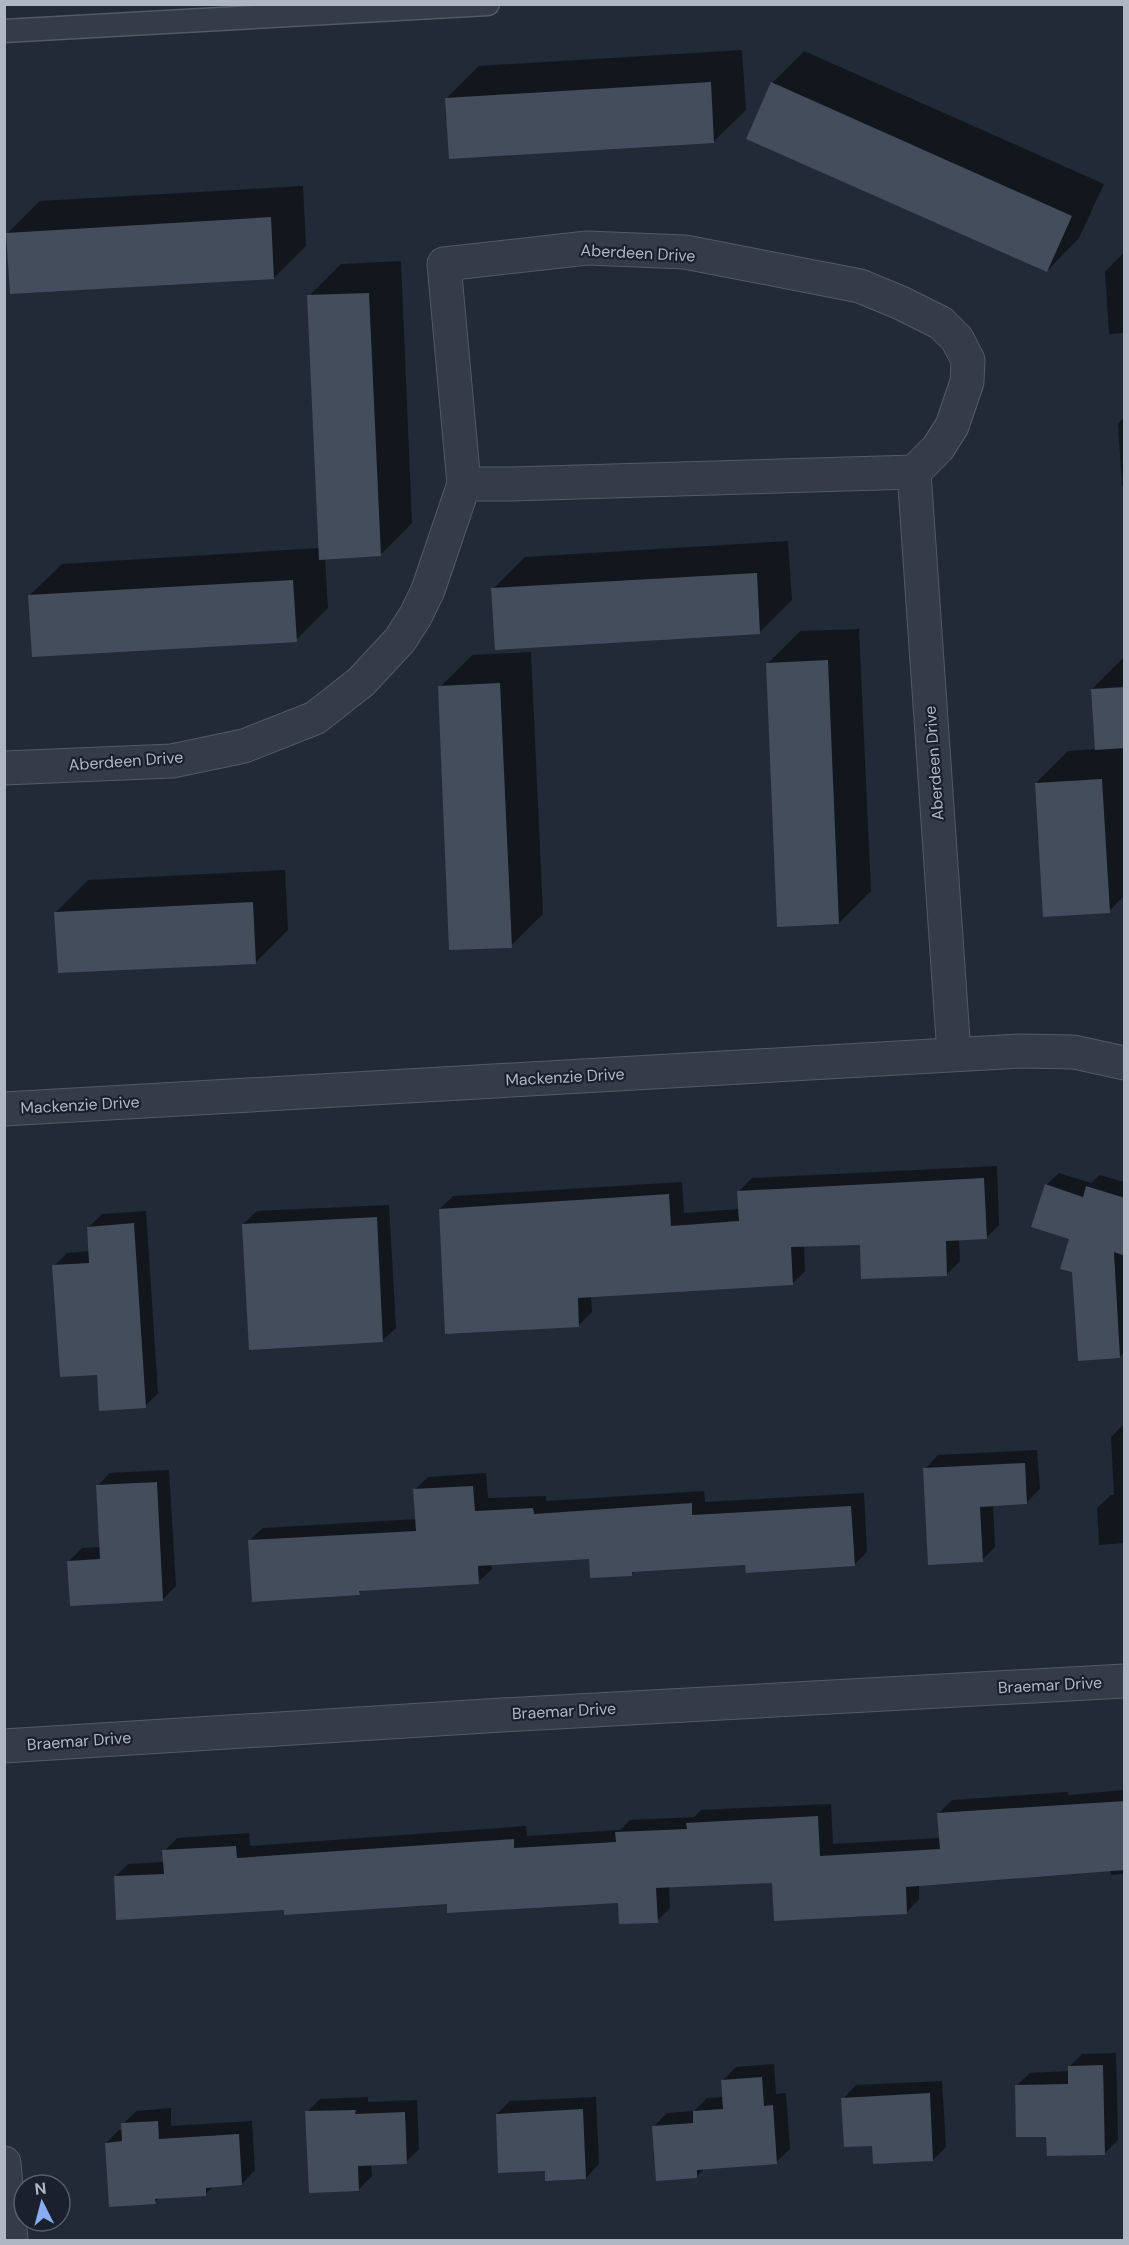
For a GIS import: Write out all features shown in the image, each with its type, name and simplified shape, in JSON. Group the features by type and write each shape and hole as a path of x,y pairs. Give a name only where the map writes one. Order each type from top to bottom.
{"street":[{"name":"Aberdeen Drive","path":"4,768 172,761 244,746 315,718 361,682 400,640 428,590 464,484 444,264 587,248 685,252 860,286 941,322 957,339 968,360 967,382 952,426 938,448 914,471 954,1054"},
{"path":"464,484 914,471"},
{"name":"Mackenzie Drive","path":"4,1109 1020,1051 1074,1052 1125,1063"},
{"name":"Braemar Drive","path":"4,1746 514,1714 1125,1681"},
{"path":"4,2163 11,2241"}],"lane":[{"path":"4,32 488,4"}],"building":[{"path":"711,82 714,143 449,159 445,98"},
{"path":"771,82 1072,216 1047,272 746,139"},
{"path":"271,217 274,279 10,294 6,233"},
{"path":"369,293 381,556 319,560 307,295"},
{"path":"757,573 760,634 495,650 491,588"},
{"path":"293,580 297,642 32,657 28,595"},
{"path":"828,660 839,924 777,927 766,663"},
{"path":"500,683 512,948 449,950 438,686"},
{"path":"1125,687 1125,748 1095,750 1091,689"},
{"path":"1102,779 1110,913 1043,917 1035,783"},
{"path":"253,902 256,964 58,973 54,912"},
{"path":"984,1178 987,1239 946,1241 947,1276 861,1279 860,1245 791,1247 793,1285 578,1298 579,1327 445,1334 439,1209 669,1194 671,1226 739,1221 737,1191"},
{"path":"1045,1184 1083,1197 1086,1186 1125,1198 1125,1256 1114,1252 1120,1358 1078,1361 1072,1272 1060,1269 1069,1239 1031,1227"},
{"path":"377,1217 383,1342 249,1350 242,1224"},
{"path":"134,1223 146,1408 99,1411 97,1375 60,1377 52,1265 89,1263 87,1227"},
{"path":"1025,1463 1027,1504 980,1507 983,1562 928,1565 923,1468"},
{"path":"157,1482 163,1601 70,1606 67,1561 100,1559 96,1485"},
{"path":"473,1486 475,1511 533,1508 534,1514 692,1503 692,1515 851,1506 855,1566 746,1573 745,1565 632,1572 632,1576 590,1578 589,1559 478,1566 479,1584 359,1591 360,1595 252,1602 248,1540 416,1531 413,1489"},
{"path":"1125,1801 1125,1870 906,1887 907,1914 774,1921 772,1883 656,1888 658,1923 619,1924 618,1903 447,1913 447,1904 284,1915 284,1910 116,1920 114,1876 164,1874 162,1850 236,1846 237,1858 514,1839 514,1848 616,1842 615,1832 687,1829 686,1823 818,1816 820,1856 940,1849 937,1813"},
{"path":"1103,2065 1105,2155 1047,2156 1046,2137 1016,2137 1015,2085 1068,2084 1068,2066"},
{"path":"762,2077 764,2106 773,2105 777,2164 697,2170 697,2178 656,2181 652,2126 693,2123 693,2111 723,2109 721,2080"},
{"path":"930,2093 933,2161 873,2164 872,2146 844,2147 841,2098"},
{"path":"583,2109 586,2179 545,2181 545,2171 498,2173 496,2114"},
{"path":"356,2110 355,2114 405,2112 407,2164 358,2166 359,2191 309,2193 305,2111"},
{"path":"158,2121 159,2139 239,2134 242,2185 206,2188 206,2196 155,2199 156,2204 109,2207 105,2143 122,2141 121,2123"}]}
